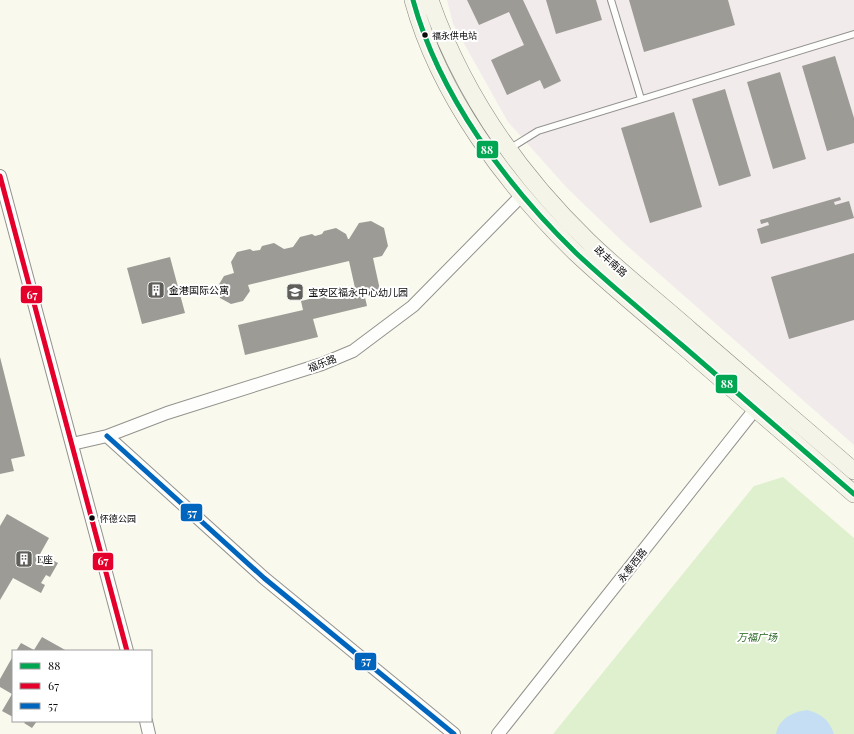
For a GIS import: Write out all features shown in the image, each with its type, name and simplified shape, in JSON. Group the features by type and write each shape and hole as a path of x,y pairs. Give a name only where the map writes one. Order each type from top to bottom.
{"main road":[{"name":"政丰南路","path":"413,0 430,51 449,88 494,158 548,224 604,279 854,494"},
{"name":"政丰南路","path":"430,0 440,30 459,71 484,113 508,150 561,213 588,240 854,471"}],"street":[{"path":"0,176 127,650"},
{"name":"福乐路","path":"72,444 107,436 167,413 322,364 353,351 413,306 522,194"},
{"name":"永泰西路","path":"498,734 766,395"},
{"path":"107,436 264,578 454,734"},
{"path":"146,722 149,734"}],"lane":[{"path":"611,0 641,99"},
{"path":"508,150 538,131 854,34"}],"shaded area":[{"path":"447,0 854,0 854,445 624,243 567,188 508,122 453,24"}],"green space":[{"name":"万福广场","path":"783,477 854,538 854,734 553,734 754,486"}],"water":[{"path":"807,710 817,713 824,718 830,725 834,734 776,734 783,720 792,714"}],"building":[{"path":"467,0 523,0 561,81 544,89 540,80 507,95 491,60 524,45 509,12 479,25"},
{"path":"546,0 596,0 602,20 556,34"},
{"path":"629,0 728,0 735,25 644,52"},
{"path":"835,56 854,118 854,143 827,151 802,66"},
{"path":"780,72 806,159 773,169 747,82"},
{"path":"725,89 751,176 719,186 692,99"},
{"path":"674,112 702,207 650,223 621,128"},
{"path":"840,197 841,200 834,202 835,205 849,201 854,218 761,244 757,229 769,225 768,222 761,224 760,220"},
{"path":"371,221 384,228 388,246 382,256 373,258 380,290 364,293 367,306 313,319 318,337 245,355 238,325 303,310 301,301 355,288 349,261 248,285 250,291 243,301 231,304 220,298 218,286 224,276 234,273 231,262 237,252 250,249 253,251 260,250 262,246 274,243 284,249 293,247 300,237 312,234 315,236 322,234 324,231 336,228 346,234 349,239 359,223"},
{"path":"854,253 854,320 789,339 771,277"},
{"name":"金港国际公寓","path":"170,257 185,313 142,324 127,268"},
{"path":"0,357 25,456 11,459 14,471 0,474"},
{"name":"E座","path":"7,514 49,538 40,554 58,563 50,577 46,575 41,583 45,585 41,593 13,578 0,600 0,526"},
{"path":"42,637 65,650 34,650"},
{"path":"21,643 34,650 17,650"},
{"path":"12,658 12,694 0,687 0,679"},
{"path":"12,694 12,716 2,711"},
{"path":"25,722 36,722 32,728 24,723"}],"transit line":[{"name":"88","path":"413,0 425,35 440,70 458,104 478,137 501,168 550,227 602,277 854,494"},
{"name":"67","path":"0,176 127,650"},
{"name":"57","path":"107,436 264,578 454,734"}],"place":[{"name":"福永供电站","path":"425,35"},
{"name":"金港国际公寓","path":"156,290"},
{"name":"宝安区福永中心幼儿园","path":"295,292"},
{"name":"怀德公园","path":"92,518"},
{"name":"E座","path":"24,559"}]}
